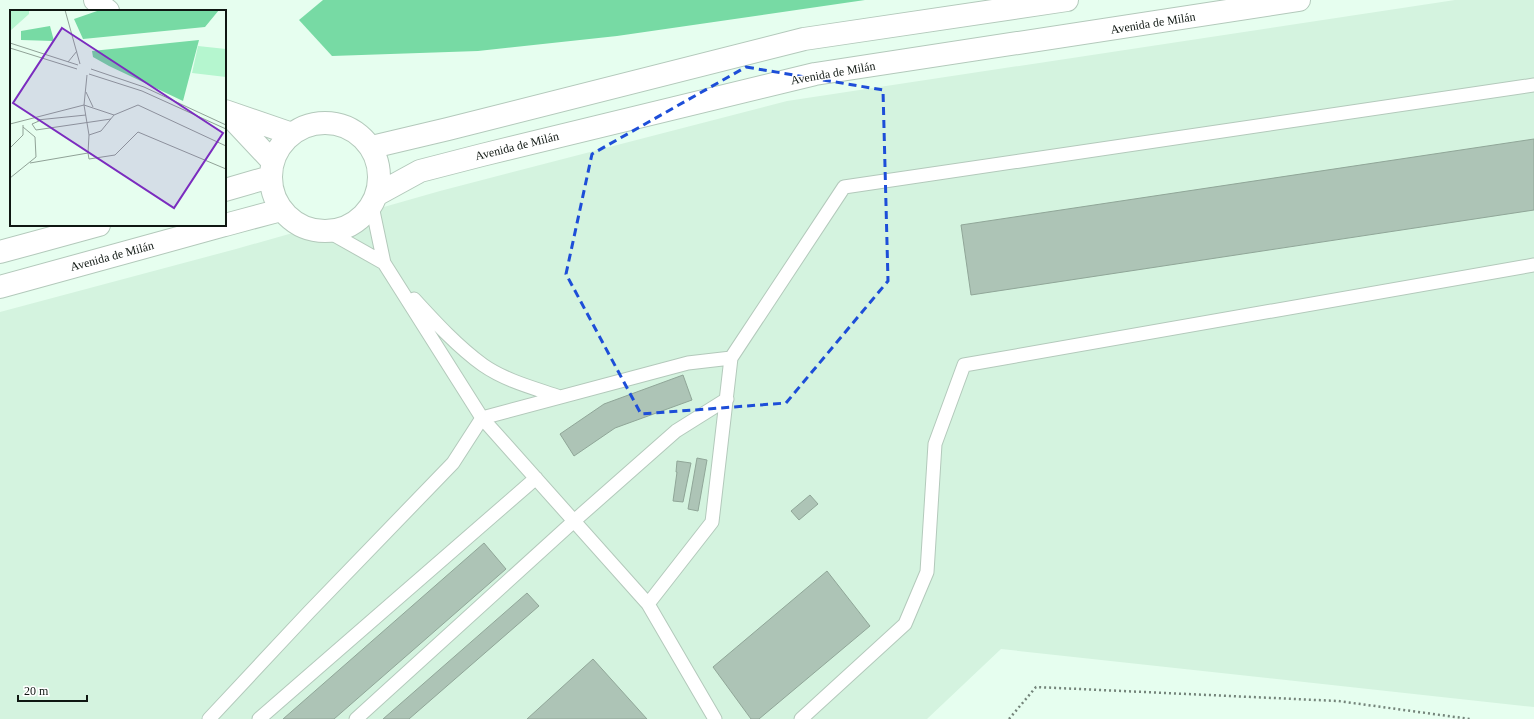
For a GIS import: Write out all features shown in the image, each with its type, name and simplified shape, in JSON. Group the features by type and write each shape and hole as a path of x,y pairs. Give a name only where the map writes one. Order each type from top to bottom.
{"street":[{"path":"95,0 107,10"},
{"path":"372,147 804,39 1068,0"},
{"name":"Avenida de Milán","path":"375,200 420,171 815,74 1299,0"},
{"path":"226,111 292,134"},
{"path":"226,112 271,169"},
{"path":"323,122 338,124 360,134 372,147 381,174 375,200 355,224 329,232 294,223 281,210 273,194 271,169 280,147 292,134 304,126 323,122"},
{"path":"226,190 271,169"},
{"name":"Avenida de Milán","path":"226,225 281,210"},
{"path":"0,252 96,226"},
{"name":"Avenida de Milán","path":"0,287 221,226"}],"lane":[{"path":"648,604 712,522 731,358 844,187 1534,85"},
{"path":"375,200 384,263"},
{"path":"329,232 384,263 482,418 648,604 715,719"},
{"path":"801,719 905,624 927,572 935,444 964,365 1534,265"},
{"path":"394,277 428,314 460,345 484,365 518,383 560,397"},
{"path":"210,719 309,612 452,463 482,418 688,363 731,358"},
{"path":"356,719 574,520 676,431 727,399"},
{"path":"259,719 536,478"}],"path":[{"path":"1008,719 1036,687 1338,701 1470,719"}],"highlighted area":[{"path":"746,67 883,90 888,281 786,403 641,414 566,274 592,154"}],"shaded area":[{"path":"1455,0 1534,0 1534,707 1001,649 927,719 0,719 0,312 236,249 440,191 787,101"}],"green space":[{"path":"323,0 865,0 617,36 478,51 332,56 299,20"}],"building":[{"path":"1534,139 1534,210 971,295 961,225"},
{"path":"683,375 692,400 615,428 574,456 560,434 604,404"},
{"path":"697,458 707,460 698,511 688,509"},
{"path":"677,461 691,463 683,502 673,501"},
{"path":"810,495 818,504 799,520 791,511"},
{"path":"484,543 506,569 334,719 283,719"},
{"path":"827,571 870,626 759,719 751,719 713,667"},
{"path":"527,593 539,606 409,719 383,719"},
{"path":"593,659 647,719 527,719"}]}
